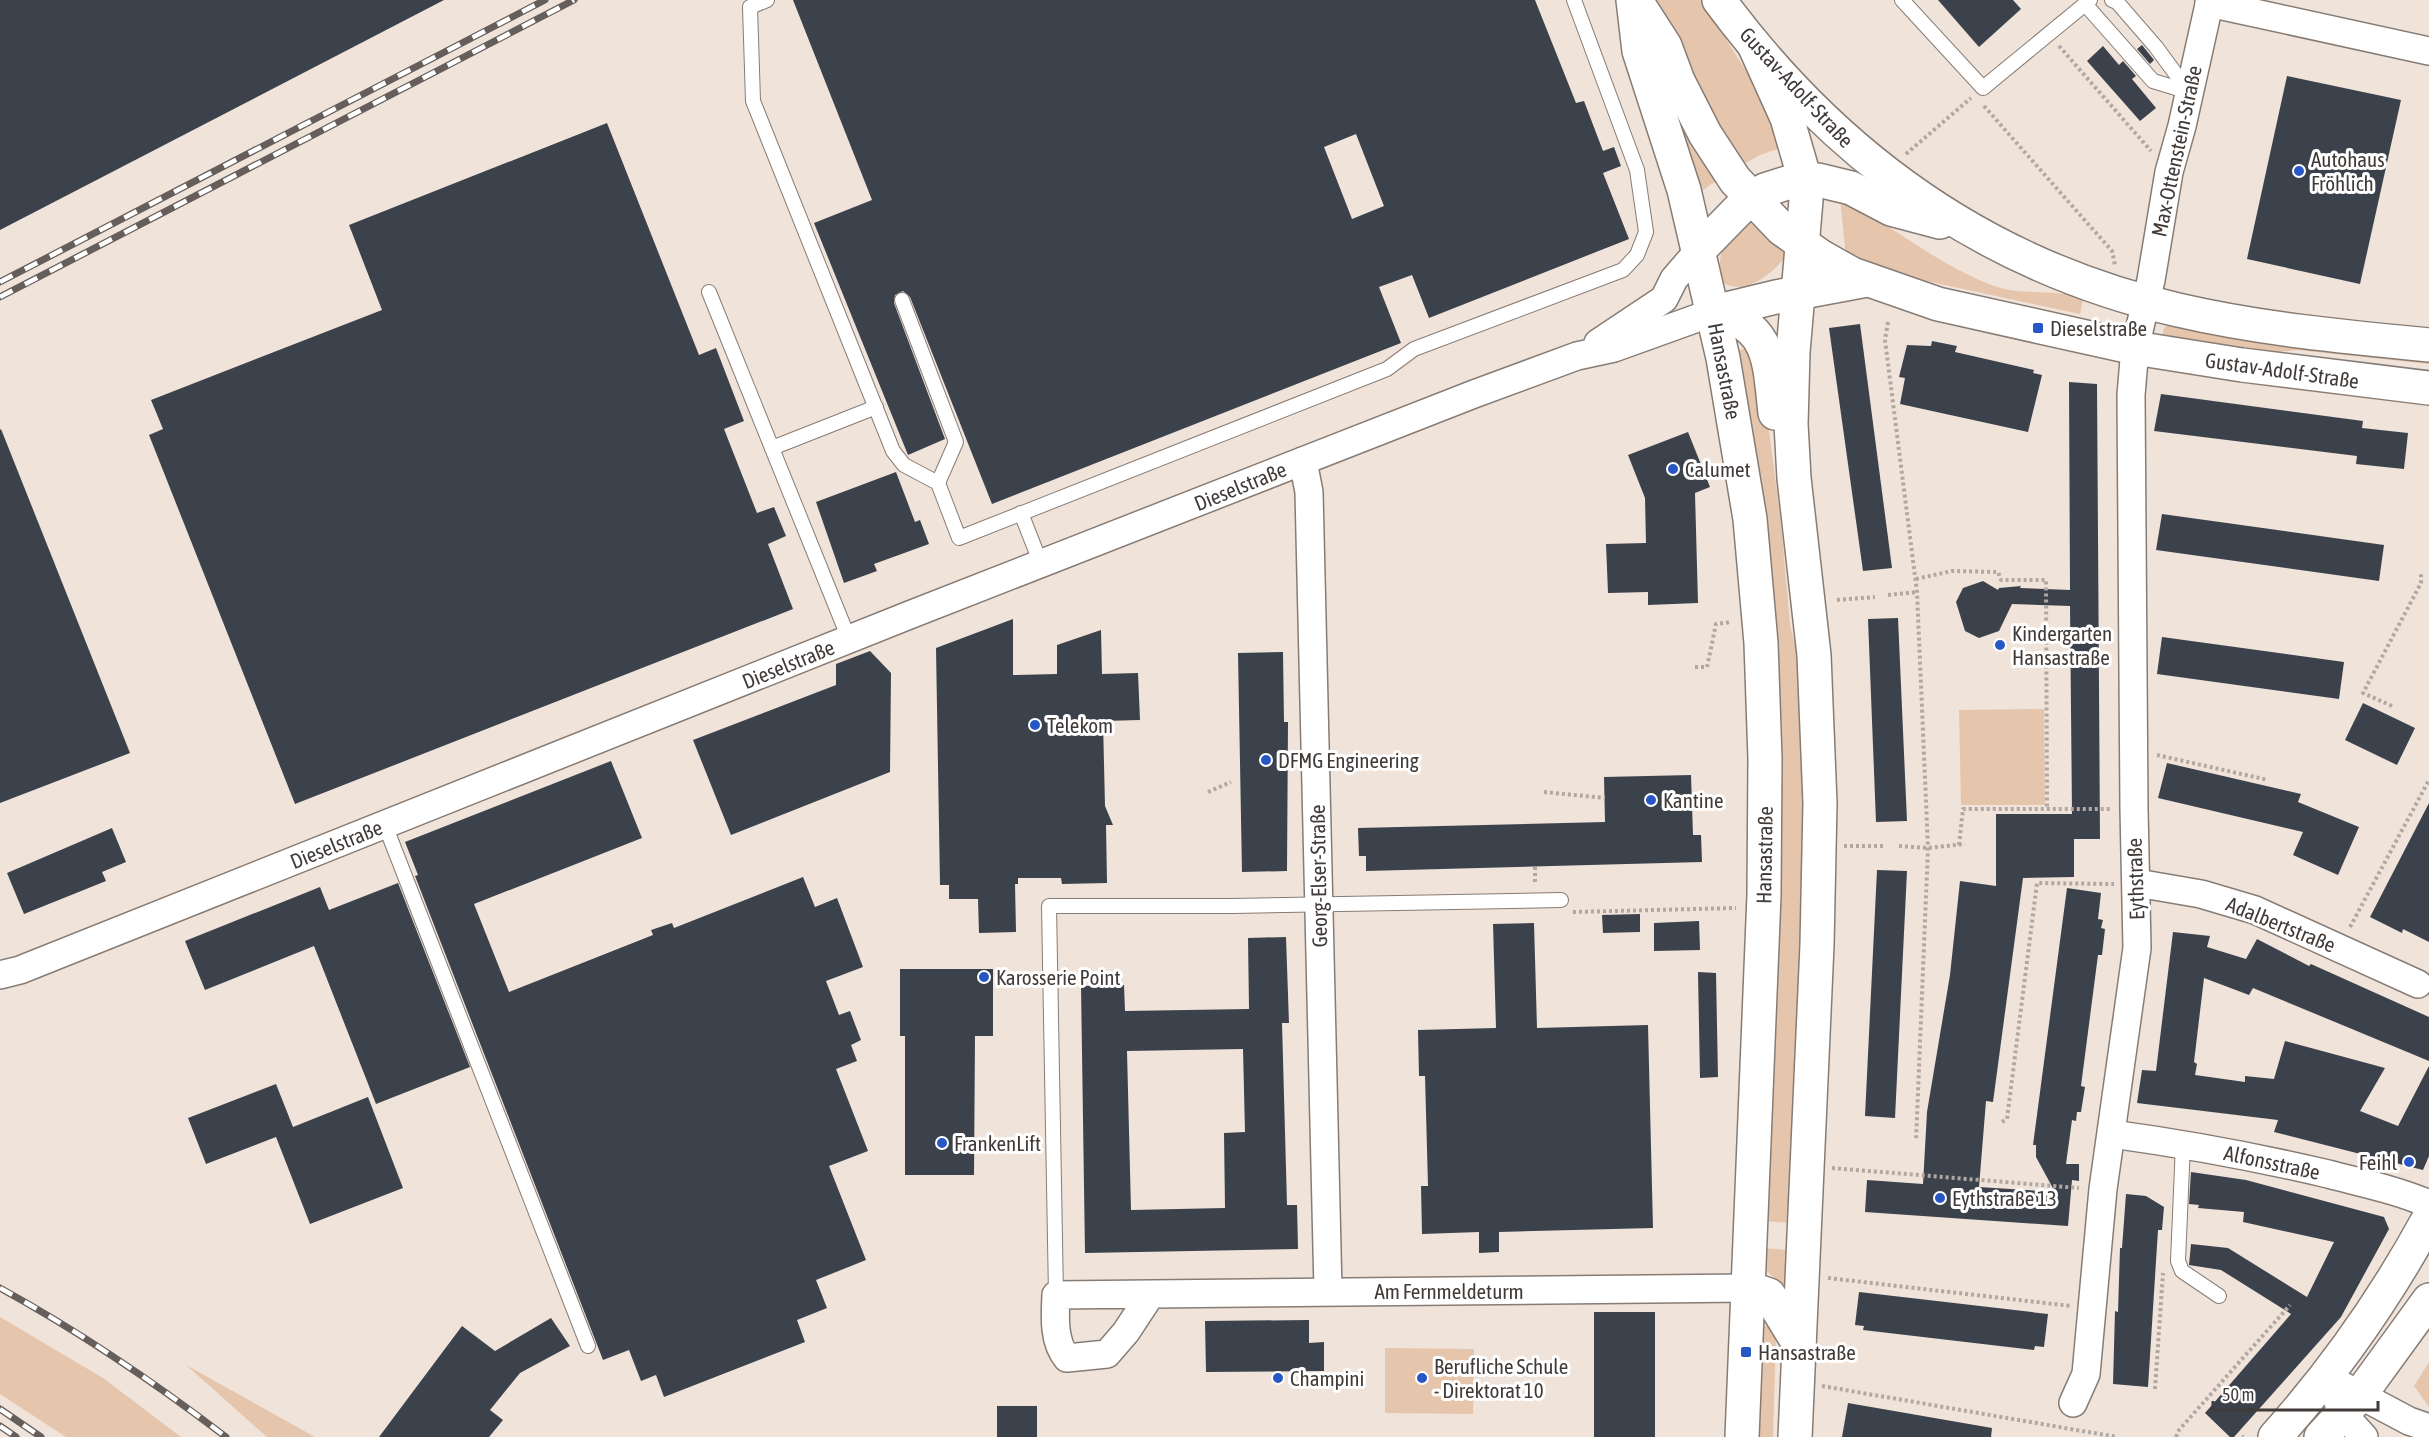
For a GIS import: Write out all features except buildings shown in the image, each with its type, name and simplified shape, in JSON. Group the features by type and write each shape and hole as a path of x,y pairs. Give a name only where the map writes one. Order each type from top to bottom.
{"main road":[{"name":"Gustav-Adolf-Straße","path":"1634,0 1665,46 1678,81 1705,134 1750,198 1804,245 1837,267 1867,280 1938,304 2135,348 2254,367 2429,388"},
{"name":"Gustav-Adolf-Straße","path":"1634,0 1639,51 1680,179 1699,250"},
{"name":"Gustav-Adolf-Straße","path":"1719,0 1755,47 1841,138 1904,188 1969,230 2056,272 2146,302 2268,326 2429,345"},
{"name":"Hansastraße","path":"1755,47 1787,118 1804,180 1806,218 1792,381 1794,478 1815,673 1819,844 1796,1437"},
{"name":"Gustav-Adolf-Straße","path":"1699,250 1750,198 1782,184 1804,180 1830,182 1851,188 1891,209 1969,230"},
{"name":"Hansastraße","path":"1699,250 1714,312 1737,433 1750,519 1763,696 1764,895 1742,1437"},
{"name":"Hansastraße","path":"1714,312 1799,292 1867,280"},
{"name":"Hansastraße","path":"1714,312 1742,320 1751,327 1762,345 1772,381 1776,421 1794,478"},
{"path":"2275,1437 2328,1377 2391,1287 2429,1218"},
{"path":"1748,1288 1769,1294 1799,1344"},
{"path":"2347,1421 2429,1300"}],"street":[{"name":"Max-Ottenstein-Straße","path":"2146,302 2169,172 2210,2"},
{"path":"2210,2 2429,51"},
{"name":"Dieselstraße","path":"1577,356 1664,299 1674,279 1699,250"},
{"path":"1664,299 1691,302 1714,312"},
{"path":"2135,348 2146,302"},
{"name":"Dieselstraße","path":"0,975 20,970 849,639 1304,461 1577,356 1614,348 1714,312"},
{"name":"Eythstraße","path":"2073,1403 2086,1374 2103,1190 2137,948 2133,749 2131,395 2135,348"},
{"name":"Georg-Elser-Straße","path":"1304,461 1309,492 1328,1291"},
{"name":"Adalbertstraße","path":"2137,883 2200,894 2255,910 2418,984"},
{"name":"Alfonsstraße","path":"2112,1134 2183,1144 2268,1160 2383,1188 2429,1204"},
{"name":"Am Fernmeldeturm","path":"1056,1295 1748,1288"},
{"path":"1056,1295 1055,1314 1060,1350 1067,1358 1084,1358 1107,1354 1126,1332 1150,1294"},
{"path":"2328,1377 2347,1421 2409,1421 2429,1428"}],"lane":[{"path":"767,0 750,7 753,101 893,452 904,465 938,483 959,538 1386,369 1414,349 1623,270 1637,255 1646,232 1637,170 1574,0"},
{"path":"1902,0 1979,92 2087,2 2153,81 2189,92"},
{"path":"2112,0 2117,2 2156,46 2189,92"},
{"path":"709,292 849,639"},
{"path":"902,300 956,442 938,483"},
{"path":"772,448 876,406"},
{"path":"1021,513 1041,564"},
{"path":"385,825 588,1346"},
{"path":"1056,1295 1048,906 1562,906"},
{"path":"2183,1144 2178,1261 2182,1271 2219,1296"}],"path":[{"path":"2049,34 2169,172"},
{"path":"1908,152 1979,92 2112,251 2116,272"},
{"path":"1888,322 1885,340 1917,592 1928,848 1917,1141"},
{"path":"1916,579 1952,571 1998,572 2001,580 2046,580 2047,809"},
{"path":"2392,706 2363,693 2421,583 2421,574"},
{"path":"1887,595 1917,592"},
{"path":"1836,600 1875,597"},
{"path":"1695,667 1707,667 1716,624 1731,622"},
{"path":"2133,749 2268,780"},
{"path":"2339,948 2429,780"},
{"path":"1208,792 1231,782"},
{"path":"1544,792 1605,798"},
{"path":"1959,845 1963,809 2134,809"},
{"path":"1819,844 1885,846"},
{"path":"1899,846 1928,848 1965,844"},
{"path":"2002,1122 2007,1119 2037,884 2137,883"},
{"path":"1562,906 1737,908"},
{"path":"1827,1168 2103,1190"},
{"path":"1824,1277 2092,1308"},
{"path":"2176,1437 2290,1305"},
{"path":"1798,1382 2117,1437"}],"shaded area":[{"path":"1656,0 1701,0 1760,93 1781,148 1760,155 1739,167"},
{"path":"1676,118 1716,181 1696,195"},
{"path":"1840,198 1976,279 2008,290 2062,294 2083,299 2080,314 1889,273 1846,257"},
{"path":"1748,219 1789,252 1760,280 1741,287 1731,286 1722,282 1721,253 1728,240"},
{"path":"2168,324 2429,358 2429,364 2297,350 2251,355 2162,337 2164,328"},
{"path":"1753,345 1764,391 1781,523 1790,625 1799,660 1806,789 1792,1223 1764,1221 1775,888 1733,353"},
{"path":"2044,709 2045,805 1961,805 1959,710"},
{"path":"1761,1248 1790,1250 1788,1312 1782,1286 1761,1265"},
{"path":"0,1317 103,1378 181,1437 66,1437 0,1394"},
{"path":"1758,1326 1774,1326 1776,1334 1773,1437 1753,1437"},
{"path":"1385,1348 1474,1349 1473,1414 1385,1413"},
{"path":"2429,1362 2429,1407 2414,1386"},
{"path":"186,1365 315,1437 267,1437"}],"railway":[{"path":"0,282 545,0"},
{"path":"0,297 574,0"},
{"path":"0,1288 116,1358 226,1437"},
{"path":"0,1409 41,1437"},
{"path":"0,1426 16,1437"}],"place":[{"name":"Autohaus Fröhlich","path":"2299,171"},
{"name":"Dieselstraße","path":"2038,328"},
{"name":"Calumet","path":"1673,469"},
{"name":"Kindergarten Hansastraße","path":"2000,645"},
{"name":"Telekom","path":"1035,725"},
{"name":"DFMG Engineering","path":"1266,760"},
{"name":"Kantine","path":"1651,800"},
{"name":"Karosserie Point","path":"984,977"},
{"name":"FrankenLift","path":"942,1143"},
{"name":"Feihl","path":"2409,1162"},
{"name":"Eythstraße 13","path":"1940,1198"},
{"name":"Hansastraße","path":"1746,1352"},
{"name":"Champini","path":"1278,1378"},
{"name":"Berufliche Schule - Direktorat 10","path":"1422,1378"}]}
